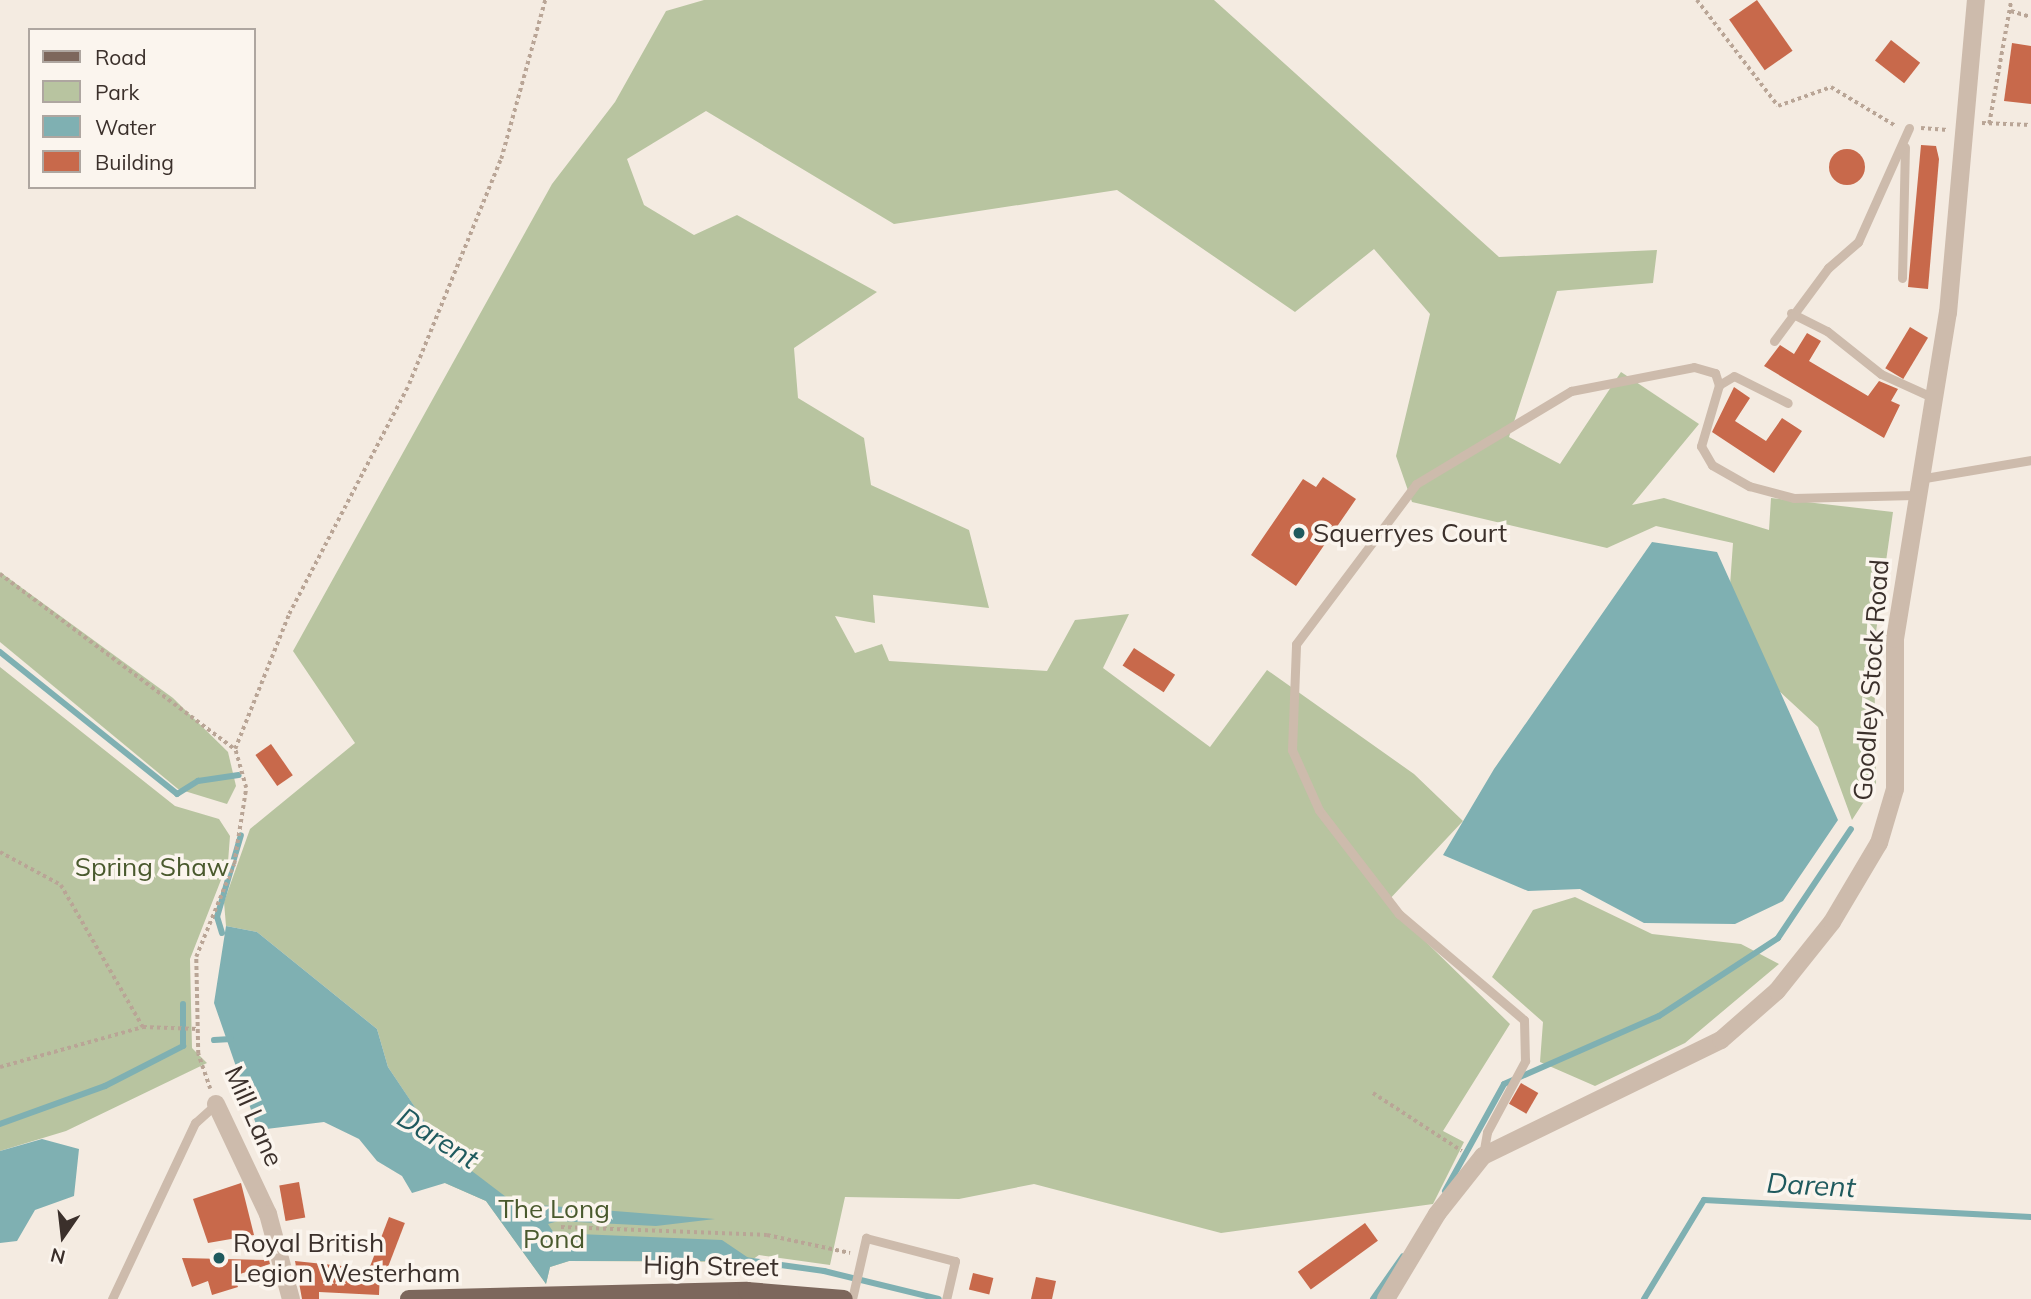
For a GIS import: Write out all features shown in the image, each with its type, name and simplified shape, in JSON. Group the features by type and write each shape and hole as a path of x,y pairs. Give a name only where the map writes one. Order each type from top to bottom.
{"main road":[{"name":"High Street","path":"410,1299 747,1291 844,1299"}],"street":[{"name":"Goodley Stock Road","path":"1385,1299 1437,1214 1481,1159 1721,1040 1777,991 1832,922 1879,843 1895,789 1895,639 1916,487 1948,313 1960,130 1976,0"},
{"name":"Mill Lane","path":"216,1104 268,1214 291,1299"}],"lane":[{"path":"1774,341 1791,313 1842,251 1858,242 1909,128"},
{"path":"1902,278 1905,142"},
{"path":"1791,313 1827,331 1881,374 1932,397"},
{"path":"1481,1159 1487,1132 1525,1061 1524,1020 1399,914 1319,810 1292,750 1296,644 1416,484 1571,391 1694,367 1715,373 1719,385 1701,446 1712,465 1749,486 1794,498 1916,487 2031,460"},
{"path":"1719,385 1734,376 1788,402"},
{"path":"112,1299 195,1123 216,1104"},
{"path":"852,1299 866,1238 955,1261 947,1294"}],"path":[{"path":"0,574 235,749 289,614 409,384 501,159 545,0"},
{"path":"1697,0 1778,106 1831,87 1889,125 1960,130 1989,124 2031,125"},
{"path":"1989,124 2011,0"},
{"path":"2011,12 2031,17"},
{"name":"Mill Lane","path":"216,1104 198,1054 196,957 234,863 246,788 235,749"},
{"path":"0,852 61,885 143,1027"},
{"path":"0,1067 143,1027 170,1032 198,1029"},
{"path":"1373,1093 1481,1159"},
{"path":"561,1227 767,1235 861,1260"}],"green space":[{"name":"The Long Pond","path":"704,0 1214,0 1499,257 1657,250 1653,283 1557,291 1509,437 1560,464 1621,372 1699,424 1632,505 1664,498 1769,530 1771,498 1893,512 1874,646 1876,783 1852,820 1818,727 1726,642 1733,543 1656,526 1607,548 1412,502 1396,456 1430,314 1374,249 1295,312 1117,190 894,224 706,111 627,159 644,205 694,235 737,215 877,292 794,348 798,398 864,438 871,485 969,530 989,608 873,595 875,623 835,616 855,653 882,644 889,661 1047,671 1075,620 1129,614 1103,668 1210,747 1267,670 1414,774 1463,821 1386,903 1510,1024 1443,1131 1464,1142 1433,1204 1221,1233 1034,1184 959,1199 845,1197 830,1265 759,1255 749,1262 569,1261 550,1267 546,1284 486,1201 445,1183 438,1142 388,1067 377,1029 257,932 226,926 224,902 250,829 355,743 293,651 552,184 615,102 666,11"},
{"path":"0,572 173,698 228,752 236,786 227,804 178,789 0,642"},
{"name":"Spring Shaw","path":"0,667 175,806 219,819 230,836 228,862 190,959 192,1048 207,1063 66,1131 0,1151"},
{"path":"1575,897 1652,934 1741,944 1779,964 1685,1043 1595,1086 1540,1062 1543,1022 1492,977 1533,910"}],"water":[{"path":"1652,542 1717,552 1838,820 1783,901 1735,924 1644,923 1580,889 1528,891 1443,855 1494,769"},
{"path":"226,926 257,932 377,1029 388,1067 443,1149 514,1203 715,1219 656,1226 558,1221 548,1224 554,1233 722,1240 753,1261 569,1261 550,1267 546,1284 486,1201 445,1183 412,1193 402,1176 377,1161 359,1139 324,1122 258,1130 214,1003"},
{"path":"42,1139 79,1149 74,1196 35,1210 17,1241 0,1243 0,1151"}],"building":[{"path":"1757,0 1793,51 1765,70 1729,20"},
{"path":"1891,40 1920,63 1904,83 1875,60"},
{"path":"2012,43 2031,46 2031,104 2004,101"},
{"path":"1921,145 1936,146 1939,159 1928,289 1908,287"},
{"path":"1847,149 1860,154 1865,167 1860,180 1847,185 1834,180 1829,167 1834,154"},
{"path":"1910,327 1928,338 1903,379 1885,368"},
{"path":"1807,333 1821,341 1809,361 1868,396 1879,381 1898,389 1891,401 1900,405 1884,438 1764,366 1780,345 1794,354"},
{"path":"1734,387 1750,398 1735,421 1766,441 1782,418 1802,431 1774,473 1712,432"},
{"name":"Squerryes Court","path":"1323,477 1356,499 1296,586 1251,555 1303,479 1316,487"},
{"path":"1134,648 1175,675 1164,692 1123,666"},
{"path":"271,744 293,775 277,786 255,755"},
{"path":"1521,1083 1538,1093 1526,1114 1509,1104"},
{"path":"299,1182 305,1217 286,1221 279,1185"},
{"path":"241,1183 254,1235 208,1243 193,1199"},
{"path":"389,1217 405,1223 386,1273 370,1266"},
{"path":"1365,1223 1378,1241 1311,1290 1298,1272"},
{"path":"182,1258 269,1260 270,1264 234,1276 238,1287 212,1295 208,1281 192,1287"},
{"path":"295,1261 380,1270 379,1295 319,1292 319,1299 302,1299"},
{"path":"973,1273 993,1278 989,1295 969,1289"},
{"path":"1036,1277 1056,1281 1052,1299 1031,1299"}],"waterway":[{"path":"0,652 177,794 198,781 239,775"},
{"path":"1445,1191 1504,1084 1659,1016 1778,938 1851,829"},
{"path":"222,933 217,917 241,835"},
{"name":"Darent","path":"0,1124 105,1086 183,1046 183,1004"},
{"name":"Darent","path":"214,1040 231,1039"},
{"name":"Darent","path":"1644,1299 1704,1200 2031,1217"},
{"path":"1373,1299 1403,1256"},
{"name":"Darent","path":"745,1260 824,1271 939,1299"}],"place":[{"name":"Squerryes Court","path":"1299,533"},
{"name":"Royal British Legion Westerham","path":"219,1258"}]}
